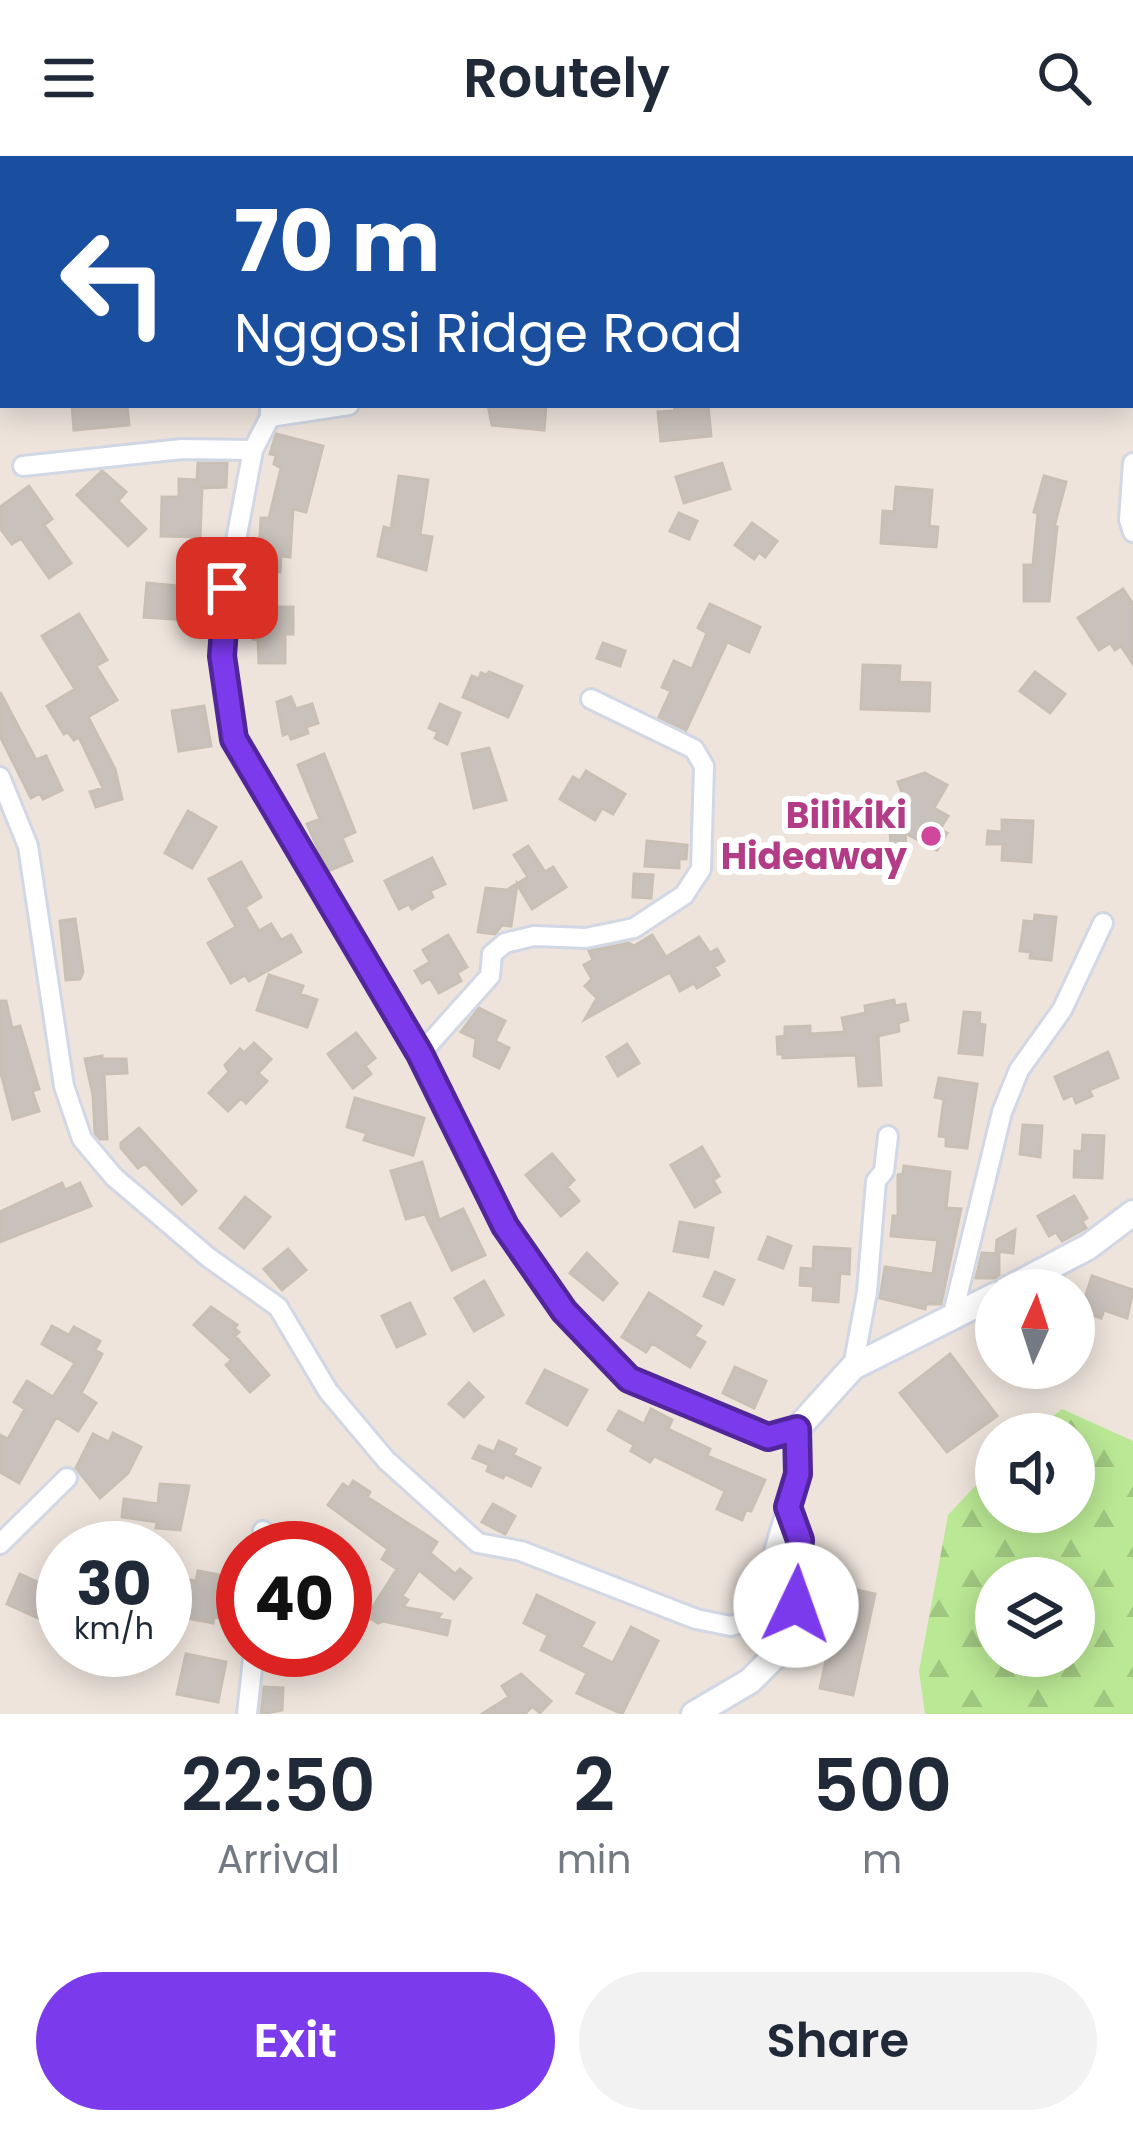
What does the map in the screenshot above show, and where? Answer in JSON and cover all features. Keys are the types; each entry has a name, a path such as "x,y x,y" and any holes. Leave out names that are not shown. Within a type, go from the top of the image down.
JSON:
{"street":[{"path":"310,408 270,411 253,450 227,588 222,656 234,739 420,1054 505,1226 564,1311 629,1379 768,1437 797,1429 853,1367 975,1306"},
{"path":"23,466 182,449 253,450"},
{"path":"1133,463 1129,520 1133,532"},
{"path":"420,1054 490,976 492,954 505,943 535,936 586,938 634,928 685,895 701,869 704,766 694,749 590,699"},
{"path":"0,777 28,846 60,1069 82,1139 114,1178 208,1257 278,1306 328,1391 386,1460 478,1543 521,1551 696,1619 731,1626 747,1622 763,1596 775,1541 798,1474 797,1429"},
{"path":"952,1318 1002,1112 1019,1070 1062,1010 1103,923"},
{"path":"853,1367 867,1292 876,1181 884,1172 888,1136"},
{"path":"1046,1269 1088,1247 1133,1213"},
{"path":"0,1544 67,1478"},
{"path":"694,1714 750,1682 780,1651 796,1605 800,1540 788,1507"},
{"path":"247,1714 251,1677"}],"green space":[{"path":"1095,1424 1133,1441 1133,1714 925,1714 919,1671 948,1515 975,1486 975,1533 1095,1533"}],"building":[{"path":"72,408 127,408 129,425 74,430"},
{"path":"489,408 546,408 544,430 492,425"},
{"path":"708,408 711,436 661,441 658,412"},
{"path":"276,434 323,446 306,512 293,509 290,557 281,556 280,572 258,571 261,518 269,518 281,468 274,464 276,455 270,454"},
{"path":"198,463 227,463 226,487 202,488 200,537 161,536 162,497 179,497 179,479 197,480"},
{"path":"722,463 730,489 684,503 676,477"},
{"path":"102,471 126,492 118,501 146,529 128,546 77,495"},
{"path":"399,476 428,480 420,535 432,537 426,570 378,556 384,527 391,529"},
{"path":"1044,476 1066,482 1054,527 1049,601 1024,601 1024,565 1033,565 1038,513 1034,512"},
{"path":"29,486 52,519 44,525 71,563 49,578 21,538 12,544 0,528 0,507"},
{"path":"896,487 932,490 929,526 938,527 936,547 881,543 883,511 894,512"},
{"path":"679,513 697,521 689,539 670,531"},
{"path":"752,523 777,541 765,557 759,552 754,559 735,545"},
{"path":"147,583 189,587 186,620 144,617"},
{"path":"1123,589 1133,604 1133,664 1121,646 1115,650 1110,643 1099,650 1078,618"},
{"path":"710,604 760,627 749,652 727,642 686,730 659,717 671,691 662,687 674,661 692,669 707,633 698,628"},
{"path":"253,607 293,607 293,634 285,634 285,663 259,663"},
{"path":"79,614 107,660 96,666 117,700 88,717 115,769 122,799 96,807 90,792 103,788 79,737 74,740 68,732 64,734 47,706 75,689 42,636"},
{"path":"603,643 625,651 620,666 597,658"},
{"path":"863,665 900,666 899,682 930,683 929,711 861,709"},
{"path":"1035,672 1065,694 1050,713 1020,691"},
{"path":"481,673 522,686 508,717 463,697 472,676 479,679"},
{"path":"0,692 36,760 46,756 62,790 43,799 40,793 31,798 0,736"},
{"path":"291,697 296,709 312,704 318,723 291,739 289,733 283,735 277,702"},
{"path":"440,704 460,713 447,744 429,728"},
{"path":"204,706 211,746 179,751 172,711"},
{"path":"489,748 506,800 474,808 462,754"},
{"path":"324,754 355,832 342,838 352,861 328,871 307,824 320,819 298,765"},
{"path":"586,771 625,794 613,814 602,808 595,820 560,799 573,777 580,781"},
{"path":"925,773 947,785 934,808 948,816 940,829 947,833 937,850 905,833 906,846 891,847 890,829 898,828 891,810 907,805 898,782"},
{"path":"188,811 216,827 192,868 165,853"},
{"path":"1002,820 1033,821 1031,862 1002,860 1003,844 987,844 988,831 1002,832"},
{"path":"647,841 687,845 686,859 679,859 679,868 645,866"},
{"path":"528,846 545,872 553,867 566,887 532,909 517,884 511,926 502,925 495,934 478,932 486,888 507,890 528,877 514,855"},
{"path":"432,858 445,884 412,909 409,904 399,909 385,881"},
{"path":"241,862 261,897 245,907 259,931 271,924 281,940 291,935 301,952 249,981 245,975 231,983 208,943 236,927 209,879"},
{"path":"634,874 653,875 651,898 633,897"},
{"path":"1035,915 1056,917 1051,960 1030,958 1031,952 1020,951 1024,921 1034,922"},
{"path":"75,919 83,972 80,979 66,980 60,921"},
{"path":"448,935 467,967 457,973 461,981 439,993 430,978 422,983 415,971 430,962 423,950"},
{"path":"652,935 666,957 699,937 710,953 717,949 724,961 714,967 719,975 697,988 694,983 680,991 670,972 585,1019 597,998 585,986 592,979 584,965 593,960 589,951 634,946"},
{"path":"269,975 303,986 300,994 317,1000 307,1027 257,1010"},
{"path":"894,1000 895,1006 905,1004 908,1020 898,1023 899,1031 878,1036 881,1085 859,1086 856,1055 783,1058 778,1054 777,1037 785,1036 785,1027 810,1026 810,1034 845,1032 842,1018 866,1013 865,1006"},
{"path":"0,1001 6,1001 12,1028 20,1026 39,1089 32,1091 39,1111 13,1119 0,1070"},
{"path":"479,1008 505,1021 495,1041 509,1048 499,1068 474,1056 476,1039 461,1032"},
{"path":"964,1012 980,1013 979,1024 985,1025 982,1055 959,1053"},
{"path":"356,1033 375,1058 365,1066 371,1074 353,1088 328,1054"},
{"path":"254,1043 271,1059 258,1073 267,1081 246,1103 241,1098 228,1111 209,1093 229,1072 225,1065 240,1049 244,1053"},
{"path":"627,1044 639,1063 618,1076 607,1057"},
{"path":"1108,1052 1118,1078 1089,1090 1092,1096 1076,1103 1073,1095 1064,1099 1055,1077"},
{"path":"85,1059 126,1059 127,1073 104,1074 107,1139 95,1133"},
{"path":"939,1078 977,1084 967,1148 946,1146 946,1137 939,1136 944,1099 935,1097"},
{"path":"355,1098 424,1118 413,1155 364,1140 367,1133 347,1127"},
{"path":"1023,1125 1042,1126 1040,1157 1020,1154"},
{"path":"139,1128 196,1191 182,1204 145,1163 138,1168 121,1148"},
{"path":"1083,1135 1104,1136 1102,1178 1074,1177 1075,1151 1082,1152"},
{"path":"702,1147 719,1176 713,1180 720,1192 695,1207 671,1165"},
{"path":"552,1154 574,1180 567,1187 579,1201 561,1216 526,1175"},
{"path":"422,1162 439,1220 463,1209 485,1255 452,1270 425,1214 406,1219 391,1171"},
{"path":"904,1166 950,1172 946,1208 961,1209 941,1304 926,1304 925,1309 880,1298 885,1267 933,1274 938,1240 891,1236 893,1216 898,1216 898,1175 903,1174"},
{"path":"62,1183 65,1190 80,1183 91,1206 0,1242 0,1212"},
{"path":"1074,1196 1087,1218 1082,1221 1086,1228 1062,1241 1056,1232 1049,1236 1038,1216"},
{"path":"245,1197 270,1217 244,1248 220,1228"},
{"path":"680,1222 713,1228 708,1257 674,1251"},
{"path":"1015,1230 1013,1253 996,1251 997,1240"},
{"path":"768,1237 791,1246 783,1268 759,1259"},
{"path":"814,1247 850,1249 849,1274 840,1273 838,1302 813,1300 814,1286 800,1285 801,1268 813,1269"},
{"path":"288,1249 306,1270 282,1290 264,1269"},
{"path":"587,1253 617,1283 603,1300 570,1273"},
{"path":"982,1253 999,1254 999,1269 978,1269"},
{"path":"715,1272 734,1280 723,1304 704,1296"},
{"path":"1095,1277 1133,1290 1127,1318 1104,1310 1101,1318 1095,1316"},
{"path":"484,1281 503,1315 474,1331 455,1298"},
{"path":"649,1293 701,1326 694,1336 705,1342 690,1367 652,1343 646,1352 622,1337"},
{"path":"410,1303 425,1334 397,1347 382,1316"},
{"path":"211,1307 237,1325 235,1336 269,1375 250,1392 226,1365 232,1360 194,1325"},
{"path":"52,1326 69,1335 74,1327 100,1341 95,1350 102,1354 81,1393 96,1403 78,1431 56,1417 19,1483 0,1472 0,1435 8,1439 25,1409 14,1402 27,1381 53,1397 75,1363 42,1344"},
{"path":"950,1354 995,1413 975,1413 975,1432 947,1452 900,1393"},
{"path":"735,1367 766,1381 754,1408 723,1393"},
{"path":"545,1370 587,1390 567,1425 527,1403"},
{"path":"469,1383 483,1397 464,1417 449,1404"},
{"path":"651,1409 672,1420 668,1429 710,1449 707,1456 765,1480 742,1520 717,1509 725,1491 654,1456 650,1462 631,1451 634,1445 608,1430 619,1411 644,1424"},
{"path":"113,1433 141,1447 128,1473 100,1498 76,1468 93,1434 109,1442"},
{"path":"499,1441 516,1449 513,1455 540,1468 531,1486 487,1471 489,1465 473,1458 479,1446 494,1452"},
{"path":"353,1481 370,1492 367,1497 437,1542 430,1553 455,1574 460,1569 471,1578 454,1599 419,1570 402,1596 408,1600 403,1607 441,1614 437,1619 450,1621 447,1635 372,1619 372,1608 397,1569 382,1559 388,1549 372,1537 372,1521 350,1521 328,1505 343,1484 349,1488"},
{"path":"160,1484 189,1486 182,1521 122,1517 124,1499 158,1504"},
{"path":"493,1504 515,1516 505,1534 482,1522"},
{"path":"198,1571 216,1574 213,1623 192,1619 192,1580 196,1581"},
{"path":"20,1574 36,1581 36,1617 7,1604"},
{"path":"842,1587 875,1594 853,1695 820,1688"},
{"path":"537,1595 594,1623 581,1647 613,1663 631,1627 658,1641 622,1714 577,1693 587,1673 541,1650 548,1635 524,1623"},
{"path":"192,1655 216,1660 216,1677 223,1677 218,1702 177,1694 181,1677 192,1677"},
{"path":"521,1674 551,1701 540,1713 532,1706 525,1714 482,1714 509,1697 502,1686"},
{"path":"264,1687 283,1688 282,1710 261,1714"}],"place":[{"name":"Bilikiki Hideaway","path":"931,836"}],"route":[{"path":"227,588 222,656 234,739 420,1054 505,1226 564,1311 629,1379 768,1437 797,1429 798,1474 788,1507 800,1540 796,1605"}]}
